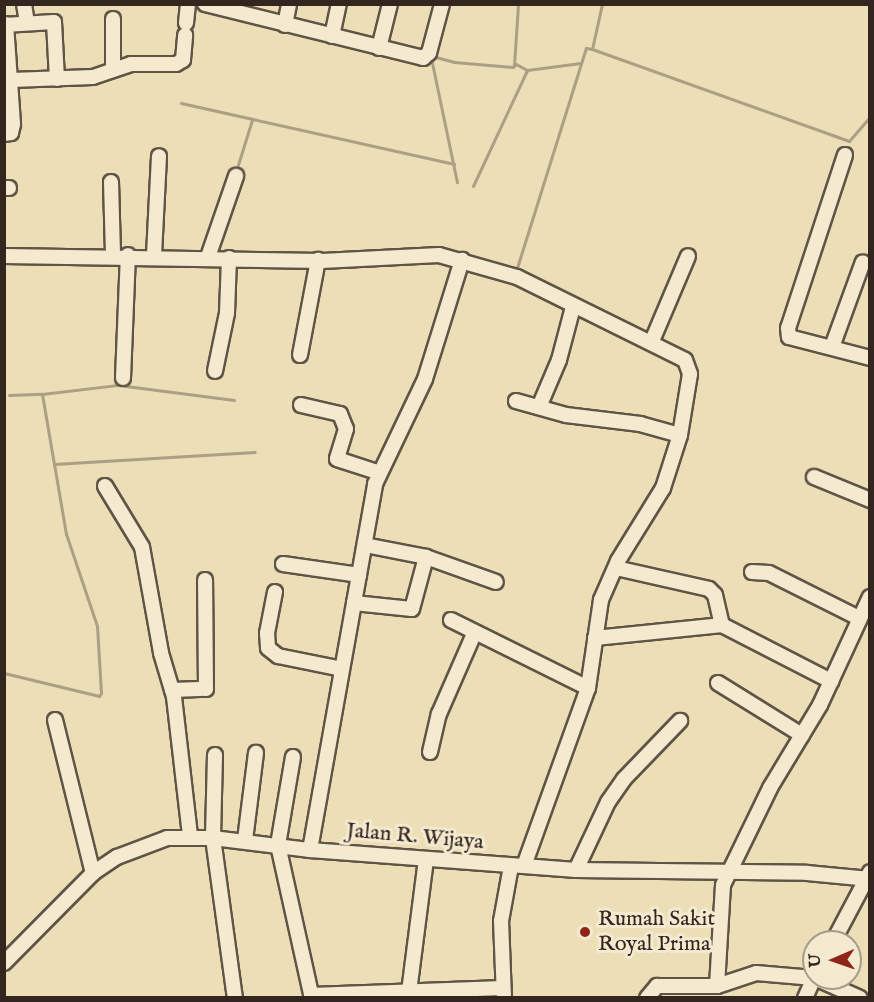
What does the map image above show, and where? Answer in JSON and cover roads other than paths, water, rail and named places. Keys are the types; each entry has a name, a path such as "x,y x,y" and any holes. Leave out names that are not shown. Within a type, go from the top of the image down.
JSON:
{"street":[{"path":"24,4 27,23"},
{"path":"11,80 104,75 113,68 181,62 188,4"},
{"path":"205,4 239,8 285,25 423,58 429,53 442,4"},
{"path":"285,25 289,4"},
{"path":"332,36 339,4"},
{"path":"379,48 390,4"},
{"path":"112,19 113,68"},
{"path":"4,134 12,129 11,80 5,25 54,22 57,79"},
{"path":"845,155 788,328 793,339 870,358"},
{"path":"154,255 159,156"},
{"path":"208,257 236,176"},
{"path":"111,182 113,255"},
{"path":"4,256 154,255 318,260 395,254 439,255 517,277 565,299 573,307 652,341 685,360 690,374 680,435 663,488 616,568 601,600 588,688 518,866 501,921 503,993 409,992 311,996 278,845 293,757"},
{"path":"123,378 128,255"},
{"path":"652,341 688,256"},
{"path":"215,371 225,334 229,258"},
{"path":"300,354 318,260"},
{"path":"310,850 364,545 380,473 425,379 462,260"},
{"path":"832,347 863,262"},
{"path":"539,407 559,360 573,307"},
{"path":"516,401 680,435"},
{"path":"301,405 340,414 346,429 337,459 380,473"},
{"path":"814,477 870,500"},
{"path":"105,486 142,547 160,652 172,690 190,836"},
{"path":"364,545 426,557 496,582"},
{"path":"354,603 412,609 426,557"},
{"path":"283,564 359,575"},
{"path":"616,568 709,589 715,595 722,625"},
{"path":"752,572 769,573 859,618"},
{"path":"172,690 206,690 205,580"},
{"path":"275,592 267,633 268,648 278,656 342,669"},
{"path":"722,989 723,885 831,681 870,597"},
{"path":"451,620 474,634 588,688"},
{"path":"595,638 722,625 831,681"},
{"path":"430,752 439,714 474,634"},
{"path":"718,683 802,735"},
{"path":"55,720 93,873"},
{"path":"576,870 608,802 624,778 680,722"},
{"path":"244,840 256,753"},
{"path":"215,755 213,838 235,998"},
{"name":"Jalan R. Wijaya","path":"4,963 93,873 142,846 190,836 244,840 310,850 576,870 869,876"},
{"path":"409,992 426,860"},
{"path":"840,930 869,876"},
{"path":"647,998 657,986 722,989 756,973 802,977"},
{"path":"842,990 860,998"}],"waterway":[{"path":"514,65 518,4"},
{"path":"516,271 586,48 592,49 602,4"},
{"path":"592,49 849,141 870,117"},
{"path":"432,56 454,62 513,67 516,64 527,70 581,63"},
{"path":"431,58 457,182"},
{"path":"473,186 527,70"},
{"path":"181,103 454,164"},
{"path":"236,171 252,120"},
{"path":"42,394 118,385 234,400"},
{"path":"9,395 42,394 54,464 255,452"},
{"path":"4,673 99,696 101,693 97,626 66,534 54,464"}],"place":[{"name":"Rumah Sakit Royal Prima","path":"585,932"}]}
